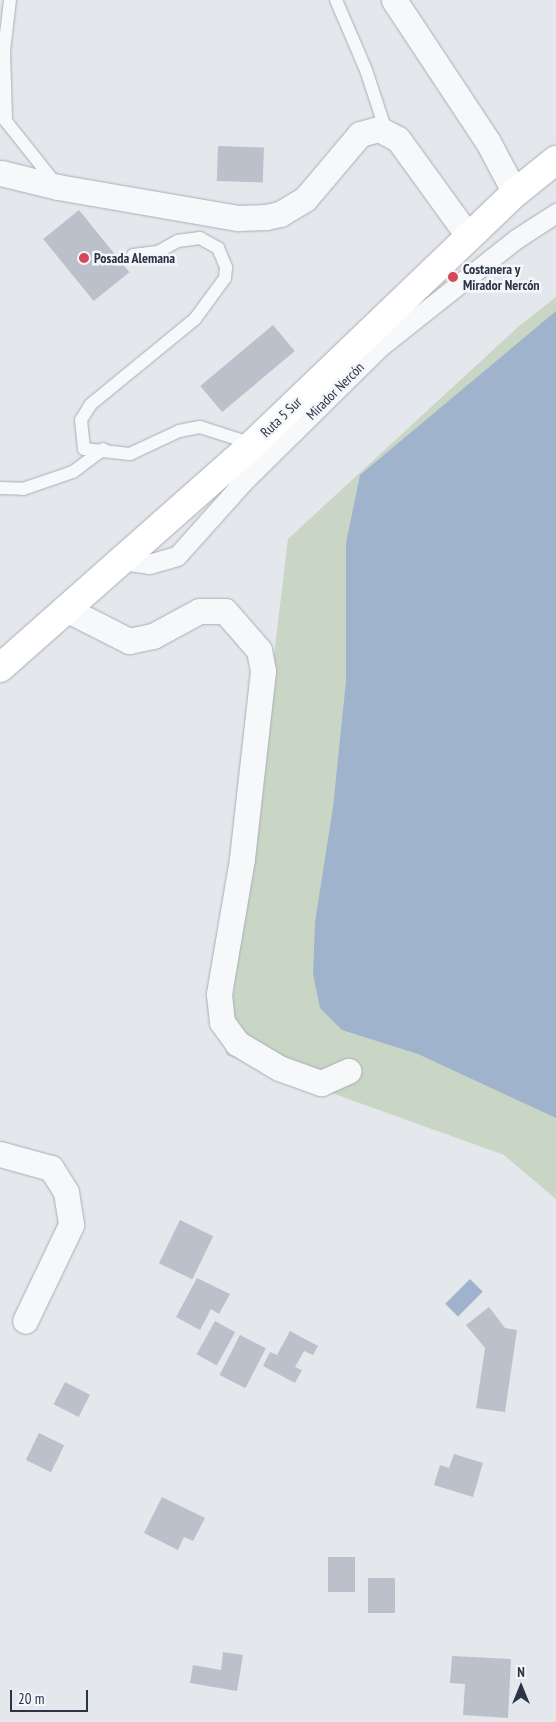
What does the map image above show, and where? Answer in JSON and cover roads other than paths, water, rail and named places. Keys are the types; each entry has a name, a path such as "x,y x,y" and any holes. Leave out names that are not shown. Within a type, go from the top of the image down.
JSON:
{"highway":[{"name":"Ruta 5 Sur","path":"0,668 253,444 515,193 556,160"}],"street":[{"path":"394,0 488,142 515,193"},
{"path":"1,173 58,187 252,219 280,214 305,199 360,134 369,130 386,131 398,140 469,238"},
{"name":"Mirador Nercón","path":"122,560 150,564 177,556 244,481 381,346 516,239 556,213"},
{"path":"66,609 129,641 153,636 199,611 225,611 259,650 263,671 242,859 220,994 222,1022 237,1043 279,1068 322,1083 348,1071"},
{"path":"0,1154 51,1168 66,1192 71,1225 25,1321"}],"lane":[{"path":"10,0 4,51 3,116 58,187"},
{"path":"336,0 366,70 386,131"},
{"path":"200,238 208,211"},
{"path":"133,256 158,252 178,241 200,238 218,248 223,257 225,278 221,287 195,319 91,404 81,420 84,449 103,449 130,454 179,431 200,427 253,444"},
{"path":"0,488 23,489 72,472 103,449"}],"water":[{"path":"556,311 556,1118 418,1054 342,1030 320,1008 313,974 315,922 333,807 346,681 346,543 360,475"},
{"path":"470,1279 483,1292 458,1316 445,1304"}],"place":[{"name":"Posada Alemana","path":"84,258"},
{"name":"Costanera y Mirador Nercón","path":"453,277"}]}
